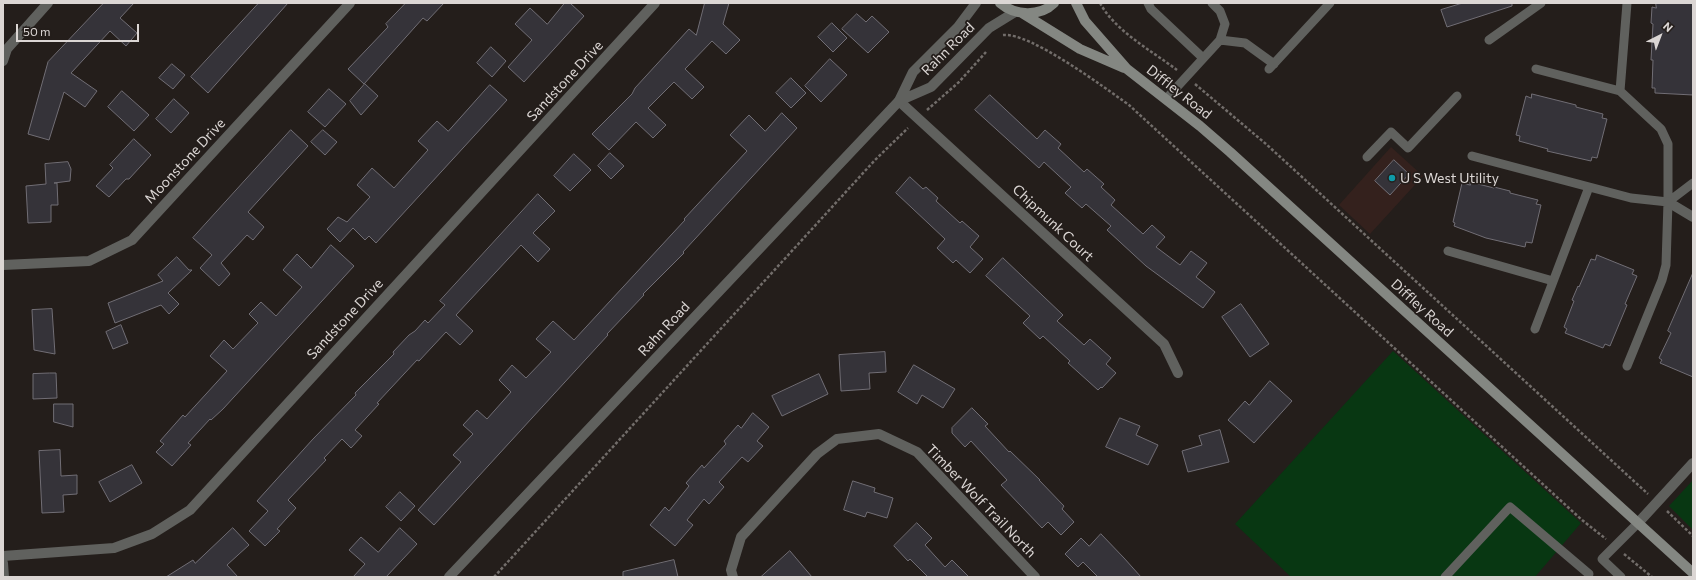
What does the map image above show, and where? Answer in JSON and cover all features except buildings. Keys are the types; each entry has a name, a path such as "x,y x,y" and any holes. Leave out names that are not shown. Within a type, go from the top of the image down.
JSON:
{"main road":[{"name":"Diffley Road","path":"1000,3 1019,12 1080,50 1126,69"},
{"path":"1019,12 1037,13 1050,7 1054,3"},
{"name":"Diffley Road","path":"1076,3 1085,21 1126,69 1166,99 1236,157 1693,573"}],"street":[{"path":"3,60 6,49 48,3"},
{"name":"Moonstone Drive","path":"3,265 89,261 132,240 350,3"},
{"name":"Sandstone Drive","path":"3,556 114,548 152,534 190,510 655,3"},
{"name":"Rahn Road","path":"449,577 899,100 913,72 958,26 976,3"},
{"name":"Rahn Road","path":"899,100 931,87 989,28 1019,12"},
{"name":"Chipmunk Court","path":"899,100 1164,344 1178,373"},
{"path":"1668,202 1693,217"},
{"name":"Timber Wolf Trail North","path":"733,577 731,570 741,537 817,454 837,439 879,434 916,452 1035,577"},
{"path":"1638,523 1692,466"},
{"path":"3,563 4,577"}],"lane":[{"path":"1148,3 1151,8 1203,58"},
{"path":"1166,99 1220,40 1224,24 1220,11 1212,3"},
{"path":"1220,40 1245,43 1271,67 1330,3"},
{"path":"1489,40 1541,3"},
{"path":"1620,91 1627,3"},
{"path":"1536,69 1620,91 1661,129 1668,144 1666,265 1662,280 1627,366"},
{"path":"1367,157 1391,132 1408,148 1457,96"},
{"path":"1472,156 1631,198 1668,202 1693,183"},
{"path":"1535,329 1589,187"},
{"path":"1448,251 1553,281"},
{"path":"1445,577 1510,507 1588,574"},
{"path":"1622,577 1602,559 1638,523"}],"path":[{"path":"1100,3 1106,14 1119,27 1186,77 1266,144 1644,490"},
{"path":"1000,36 1016,36 1034,43 1102,86 1128,105 1582,520 1652,577"},
{"path":"494,577 870,166 918,118 959,82 987,50"},
{"path":"1667,512 1693,536"}],"shaded area":[{"path":"1391,147 1423,176 1370,234 1339,205"}],"green space":[{"path":"1393,351 1581,523 1535,577 1291,577 1235,524"},
{"path":"1693,480 1693,530 1669,506"}],"place":[{"name":"U S West Utility","path":"1392,178"}]}
